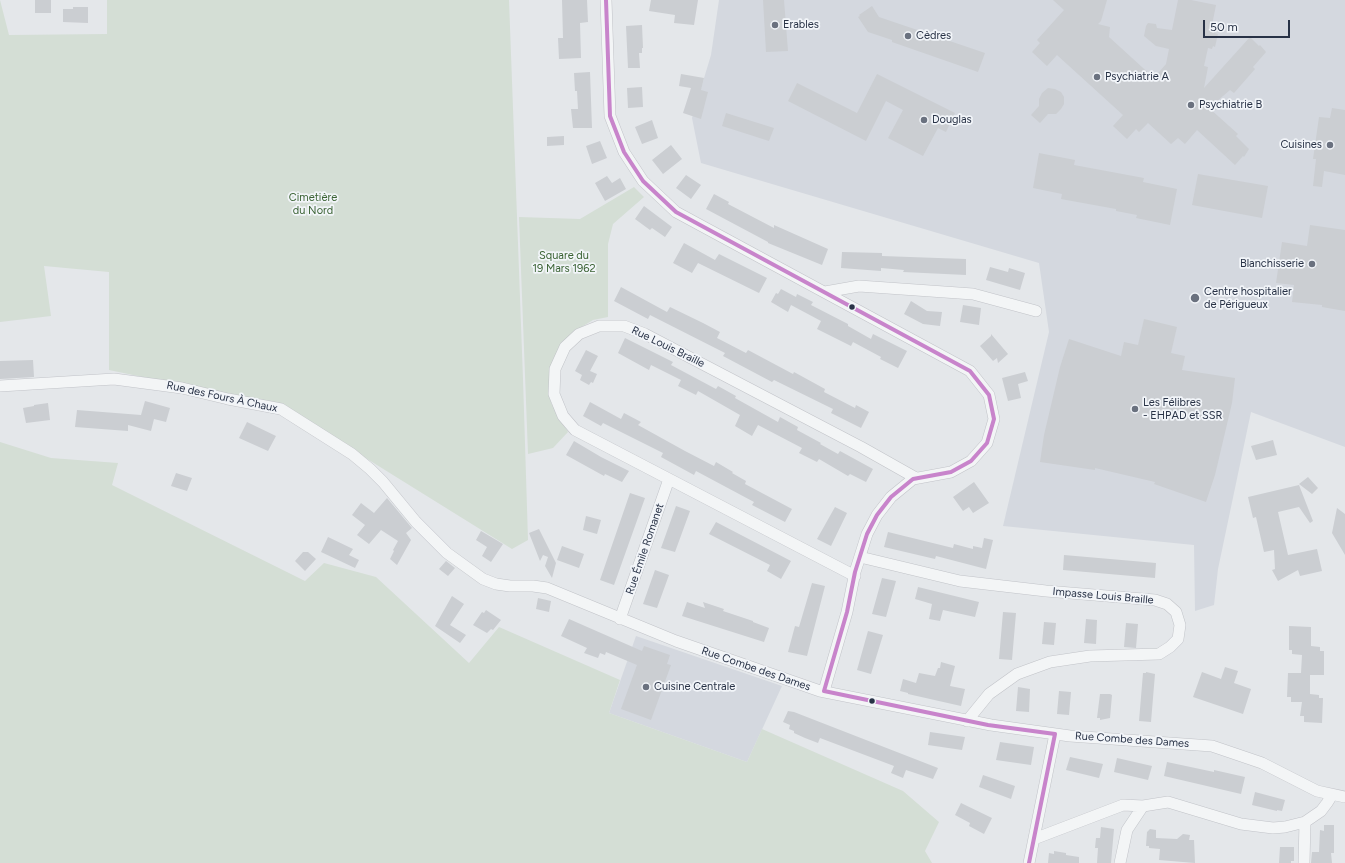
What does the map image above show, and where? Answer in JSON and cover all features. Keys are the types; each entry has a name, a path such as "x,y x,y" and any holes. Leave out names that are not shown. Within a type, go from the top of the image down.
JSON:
{"street":[{"path":"606,0 610,116 624,152 643,181 676,212 970,370 989,395 994,418 987,443 971,461 951,472 914,479 891,497 877,515 867,534 860,557 824,691"},
{"path":"825,292 859,286 973,294 1036,311"},
{"name":"Rue Louis Braille","path":"855,576 575,430 563,416 554,394 556,369 565,347 579,334 599,326 624,326 645,334 861,447 916,478"},
{"name":"Rue des Fours À Chaux","path":"0,386 114,379 182,388 228,399 281,409 352,454 370,468 426,533 447,553 463,565 484,579 496,584 547,588"},
{"name":"Rue Émile Romanet","path":"620,619 669,480"},
{"name":"Impasse Louis Braille","path":"860,557 960,581 1046,591 1155,600 1167,604 1176,612 1180,625 1178,639 1170,647 1159,654 1090,656 1050,662 1017,674 989,694 967,721"},
{"name":"Rue Combe des Dames","path":"547,588 691,647 824,691 991,725 1055,734 1212,746 1262,763 1317,791 1345,797"},
{"path":"1029,863 1055,734"},
{"path":"1034,839 1123,805 1143,806 1168,802 1241,824 1273,828 1285,827 1304,822 1321,811 1332,795"},
{"path":"1120,863 1127,830 1143,806"},
{"path":"1304,822 1304,863"}],"shaded area":[{"name":"Centre hospitalier de Périgueux","path":"719,0 1345,0 1345,447 1251,412 1218,569 1214,605 1195,611 1194,545 1003,526 1049,332 1039,263 701,163 692,118 711,55"},
{"path":"636,636 782,686 747,762 609,713"}],"green space":[{"name":"Cimetière du Nord","path":"0,0 9,35 107,34 107,0 509,0 528,540 512,549 282,406 109,370 109,272 44,266 51,316 0,322"},
{"name":"Square du 19 Mars 1962","path":"634,187 644,197 613,224 608,244 608,317 593,320 575,331 550,380 551,403 568,432 553,448 528,454 519,217 580,219"},
{"path":"0,442 51,458 118,463 112,485 305,581 324,563 376,577 469,663 499,627 620,680 609,713 747,762 762,729 903,791 939,822 925,851 932,863 0,863"}],"building":[{"path":"35,0 51,0 51,13 35,13"},
{"path":"562,0 587,0 588,22 580,23 581,58 559,59 558,38 563,38"},
{"path":"651,0 698,0 694,25 674,23 675,15 649,11"},
{"name":"Erables","path":"763,0 784,0 788,51 766,52"},
{"path":"1053,0 1107,0 1101,21 1098,24 1110,27 1109,37 1154,78 1166,64 1169,49 1156,46 1144,36 1148,23 1156,24 1157,28 1172,30 1178,0 1191,0 1216,5 1211,30 1216,30 1215,33 1218,34 1215,47 1213,46 1212,49 1208,48 1204,66 1208,67 1204,88 1250,37 1266,52 1253,67 1255,69 1234,93 1230,90 1209,108 1238,134 1236,136 1249,149 1244,157 1243,156 1235,165 1197,130 1185,144 1178,138 1171,144 1148,123 1139,132 1136,129 1127,139 1113,126 1123,115 1057,55 1047,66 1032,52 1040,43 1037,40 1064,10"},
{"name":"Cèdres","path":"872,6 879,17 985,53 978,72 868,32 858,17"},
{"path":"73,7 88,7 88,23 63,22 63,9 73,9"},
{"path":"642,25 643,48 642,53 639,53 640,68 628,68 626,26"},
{"path":"590,72 592,128 573,128 571,109 578,109 574,73"},
{"path":"681,74 704,78 701,90 708,92 701,119 683,113 691,88 679,86"},
{"name":"Douglas","path":"877,74 955,113 946,132 938,128 923,156 888,138 903,110 886,101 866,141 788,101 797,83 857,113"},
{"path":"642,87 643,107 628,108 627,88"},
{"path":"1048,88 1061,92 1064,97 1064,104 1056,114 1048,114 1040,123 1031,115 1039,106 1039,99 1042,93"},
{"name":"Cuisines","path":"1332,108 1345,110 1345,175 1324,171 1322,187 1313,186 1316,159 1313,159 1319,117 1330,118"},
{"path":"726,113 774,128 769,141 722,126"},
{"path":"652,120 658,138 642,144 635,127"},
{"path":"564,136 564,145 547,146 547,137"},
{"path":"600,141 607,158 592,164 586,146"},
{"path":"671,145 682,159 663,174 652,160"},
{"path":"1039,153 1075,160 1074,165 1144,178 1143,182 1177,189 1170,225 1136,218 1137,215 1116,211 1116,209 1061,199 1062,194 1033,188"},
{"path":"1198,174 1268,186 1262,218 1192,205"},
{"path":"686,175 701,185 691,199 676,188"},
{"path":"607,176 612,183 620,178 626,189 605,201 595,183"},
{"path":"714,194 729,202 728,204 774,228 774,225 828,249 822,265 768,243 706,209"},
{"path":"644,206 672,227 665,237 652,228 650,230 635,219"},
{"name":"Blanchisserie","path":"1310,225 1345,230 1345,311 1322,307 1322,305 1292,302 1294,285 1276,283 1282,242 1307,246"},
{"path":"684,243 715,260 719,254 767,278 759,293 698,263 692,273 673,263"},
{"path":"842,252 882,253 882,256 966,259 966,275 903,272 904,270 881,268 881,271 841,268"},
{"path":"990,267 1008,272 1009,268 1025,273 1020,290 986,280"},
{"path":"621,287 667,312 670,307 703,323 720,332 717,338 746,353 748,350 793,374 794,372 825,389 824,392 855,408 856,405 869,412 861,428 831,413 833,409 774,380 772,382 723,356 725,353 650,315 648,319 614,301"},
{"path":"781,289 796,297 797,294 813,302 811,305 848,324 848,326 871,339 873,334 907,351 898,368 880,359 881,357 853,342 851,346 817,329 821,321 791,305 788,312 771,302 776,293 778,294"},
{"path":"911,301 927,311 942,312 940,326 923,324 904,314"},
{"path":"963,305 981,308 979,325 960,322"},
{"name":"Les Félibres - EHPAD et SSR","path":"1144,319 1177,327 1171,353 1185,356 1182,370 1235,378 1232,403 1215,475 1206,502 1154,484 1155,482 1095,468 1095,470 1040,462 1044,435 1060,367 1069,339 1121,356 1124,342 1138,345"},
{"path":"991,334 1008,354 998,363 997,358 993,361 980,346 991,336"},
{"path":"625,338 673,362 671,365 716,389 718,386 736,396 735,398 778,422 780,417 798,427 797,430 838,454 840,451 873,469 866,482 850,474 848,476 819,459 817,462 799,453 802,448 758,425 752,436 735,426 740,415 698,391 696,395 678,386 681,380 651,365 649,370 618,353"},
{"path":"586,350 598,356 590,371 597,374 593,383 591,382 589,385 580,380 582,375 575,371"},
{"path":"33,360 34,377 0,379 0,361"},
{"path":"1025,372 1028,381 1018,384 1021,398 1008,401 1002,378"},
{"path":"145,401 170,408 166,422 154,419 151,431 128,425 128,431 75,427 77,410 141,415"},
{"path":"590,402 621,419 624,413 641,422 638,425 685,451 714,466 716,462 733,472 732,473 746,481 745,484 792,509 785,522 752,505 754,502 696,471 694,475 661,457 663,453 603,423 601,426 583,416"},
{"path":"48,403 50,420 26,423 23,408"},
{"path":"247,422 276,436 268,451 239,438"},
{"path":"1273,440 1277,455 1256,460 1251,446"},
{"path":"574,441 629,471 622,482 605,474 604,476 566,455"},
{"path":"176,473 192,478 187,491 171,486"},
{"path":"1308,477 1318,488 1312,494 1299,484"},
{"path":"974,482 989,503 973,513 969,507 963,511 953,497"},
{"path":"1299,485 1313,521 1310,523 1299,507 1278,512 1288,555 1317,549 1322,571 1300,576 1298,570 1278,581 1272,570 1275,569 1274,550 1264,552 1256,517 1253,518 1248,497"},
{"path":"630,493 645,498 614,585 600,580"},
{"path":"387,498 412,528 406,533 411,540 397,565 390,559 398,541 381,530 369,544 357,535 365,525 352,515 361,503 374,513"},
{"path":"676,506 690,511 675,552 661,548"},
{"path":"835,507 847,513 831,546 817,539"},
{"path":"1337,508 1345,514 1345,555 1332,533"},
{"path":"586,516 601,520 597,534 583,530"},
{"path":"716,522 791,561 781,579 767,571 770,565 709,534"},
{"path":"539,529 556,563 552,578 545,566 548,557 543,555 540,561 529,533"},
{"path":"481,531 503,544 491,562 482,556 487,547 476,540"},
{"path":"888,532 953,548 954,544 973,549 973,546 982,548 984,538 993,540 986,569 936,556 935,559 884,547"},
{"path":"328,537 353,549 349,555 359,560 355,568 321,552"},
{"path":"562,546 584,554 579,568 557,560"},
{"path":"303,552 308,552 316,559 305,571 295,561"},
{"path":"1064,555 1156,563 1155,578 1063,570"},
{"path":"446,561 455,568 448,576 439,569"},
{"path":"655,570 669,575 657,608 643,604"},
{"path":"882,578 896,581 886,617 872,614"},
{"path":"812,583 825,586 807,656 788,652 795,626 799,627"},
{"path":"918,587 979,602 975,617 943,610 940,621 929,619 932,604 915,599"},
{"path":"452,596 464,604 450,625 466,635 460,643 435,626"},
{"path":"538,598 551,601 549,612 536,609"},
{"path":"687,602 705,608 703,602 769,628 764,642 682,616"},
{"path":"486,610 501,620 493,630 491,629 487,633 473,625 482,612 484,613"},
{"path":"1003,612 1016,613 1012,660 999,659"},
{"path":"569,619 642,651 644,646 670,655 667,664 671,665 651,720 621,709 637,665 606,652 605,655 600,653 598,658 584,653 587,648 561,636"},
{"path":"1086,619 1097,620 1096,644 1084,643"},
{"path":"1044,622 1056,623 1054,645 1042,644"},
{"path":"1126,623 1138,624 1136,648 1124,647"},
{"path":"1289,626 1311,627 1311,646 1320,647 1320,651 1324,651 1324,675 1310,675 1310,694 1319,695 1319,698 1323,698 1322,723 1304,722 1304,716 1300,716 1302,702 1291,702 1291,697 1287,697 1288,673 1301,673 1302,655 1292,654 1292,650 1289,650"},
{"path":"868,631 883,635 871,674 857,670"},
{"path":"941,662 955,666 950,686 965,689 961,706 900,691 903,679 916,683 919,673 935,676 938,668 940,668"},
{"path":"1225,667 1238,671 1234,683 1251,689 1243,714 1193,697 1202,672 1221,679"},
{"path":"1146,672 1155,674 1151,722 1139,721 1143,673"},
{"path":"1018,687 1030,689 1029,712 1016,711"},
{"path":"1059,691 1071,692 1069,715 1057,714"},
{"path":"1100,694 1112,695 1110,718 1100,720 1100,718 1097,718"},
{"path":"788,711 938,768 933,779 906,770 903,778 891,773 894,766 820,738 818,743 794,733 794,731 789,729 790,725 783,722"},
{"path":"930,732 965,737 962,750 928,745"},
{"path":"1000,742 1034,747 1031,765 996,760"},
{"path":"1070,757 1103,764 1099,778 1066,770"},
{"path":"1117,758 1152,766 1148,780 1114,772"},
{"path":"1167,762 1245,777 1241,794 1164,776"},
{"path":"983,775 1015,786 1011,799 979,787"},
{"path":"1255,792 1285,800 1282,811 1252,805"},
{"path":"961,803 992,818 984,834 969,826 970,823 955,815"},
{"path":"1324,825 1334,825 1334,853 1331,853 1332,863 1311,863 1312,852 1319,852 1320,830 1324,831"},
{"path":"1101,827 1114,829 1111,863 1097,863 1098,848 1095,848 1096,838 1100,838"},
{"path":"1150,829 1156,830 1156,838 1177,839 1183,834 1190,835 1189,840 1194,840 1195,863 1159,860 1160,849 1149,848 1149,846 1146,846 1147,832"},
{"path":"1280,847 1294,847 1294,861 1291,861 1291,863 1279,863"},
{"path":"1054,851 1079,857 1079,863 1048,863 1049,853 1054,854"}],"transit line":[{"path":"606,0 610,116 624,152 643,181 676,212 970,371 989,395 994,419 987,443 971,461 951,472 913,479 891,497 877,515 867,534 855,572 847,612 824,691"},
{"path":"824,691 988,725 1055,734"},
{"path":"1029,863 1055,734"}],"place":[{"name":"Erables","path":"775,25"},
{"name":"Cèdres","path":"908,36"},
{"name":"Psychiatrie A","path":"1097,77"},
{"name":"Psychiatrie B","path":"1191,105"},
{"name":"Douglas","path":"924,120"},
{"name":"Cuisines","path":"1330,145"},
{"name":"Blanchisserie","path":"1312,264"},
{"name":"Centre hospitalier de Périgueux","path":"1195,298"},
{"name":"Les Félibres - EHPAD et SSR","path":"1135,409"},
{"name":"Cuisine Centrale","path":"646,687"}]}
